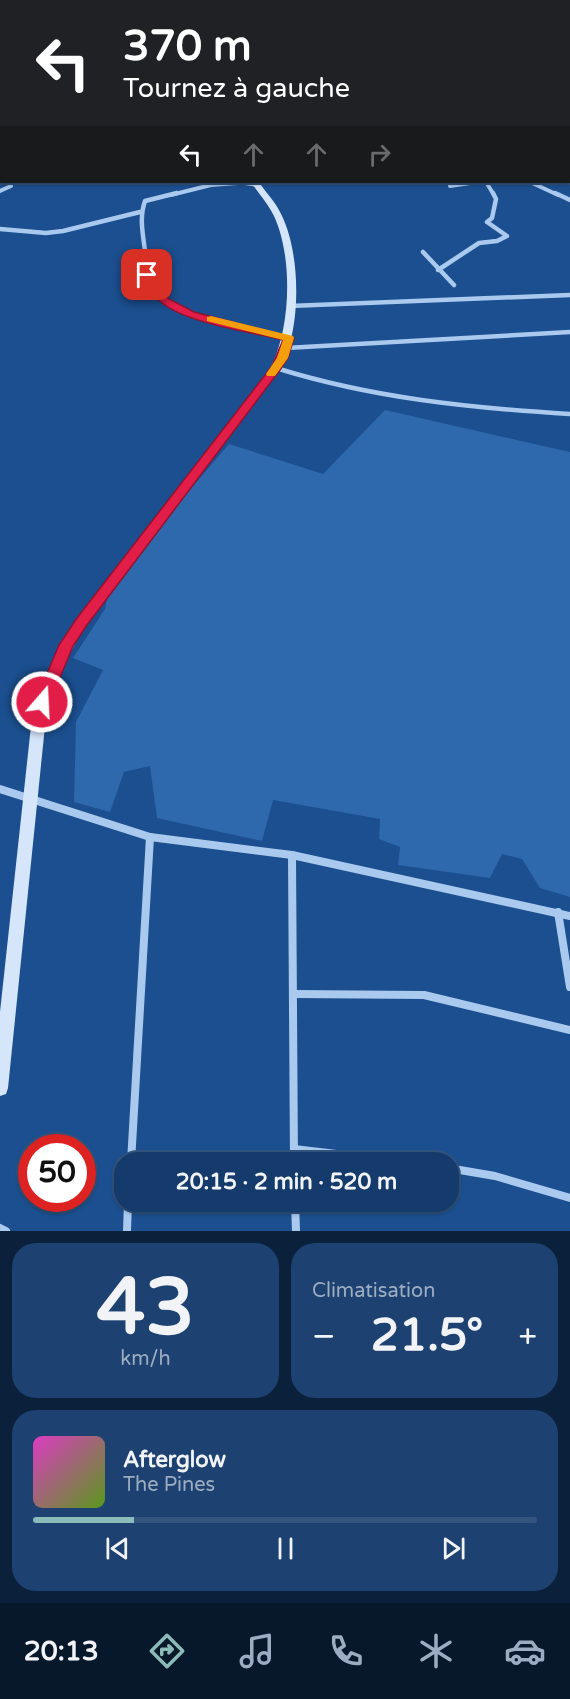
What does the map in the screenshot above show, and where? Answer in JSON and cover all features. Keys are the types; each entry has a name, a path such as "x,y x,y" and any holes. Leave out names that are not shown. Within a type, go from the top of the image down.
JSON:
{"main road":[{"path":"0,1088 42,702 66,645 146,536 276,368 287,343 290,306 286,238 280,218 258,183"}],"street":[{"path":"0,191 11,186 10,183"},
{"path":"229,183 151,199 145,201 140,212 147,275 153,288 166,302 191,314 287,343 570,332"},
{"path":"450,186 470,183"},
{"path":"438,270 479,243 497,242 507,236 487,222 492,218 496,199 487,183"},
{"path":"532,183 570,200"},
{"path":"0,229 46,233 63,231 140,212"},
{"path":"423,252 454,285"},
{"path":"290,306 570,295"},
{"path":"276,368 319,382 418,399 491,410 570,414"},
{"path":"0,789 150,837 292,855 570,916"},
{"path":"132,1152 150,837"},
{"path":"292,855 294,1149 319,1152"},
{"path":"558,912 570,987"},
{"path":"293,994 424,995 570,1030"},
{"path":"459,1169 523,1183 570,1198"},
{"path":"127,1231 128,1212"},
{"path":"295,1212 296,1231"},
{"path":"0,1228 6,1231"}],"shaded area":[{"path":"385,410 570,452 570,897 540,888 522,859 502,854 490,878 398,865 400,847 379,839 380,819 273,800 262,841 157,818 150,766 124,772 110,812 74,802 76,722 103,670 73,658 105,609 107,597 164,520 229,444 323,474"}],"slow traffic":[{"path":"211,319 289,338 283,358 271,374"}],"route":[{"path":"42,702 50,678 66,645 82,621 258,388 276,368 283,358 289,338 191,314 166,302 153,288 147,275"}]}
